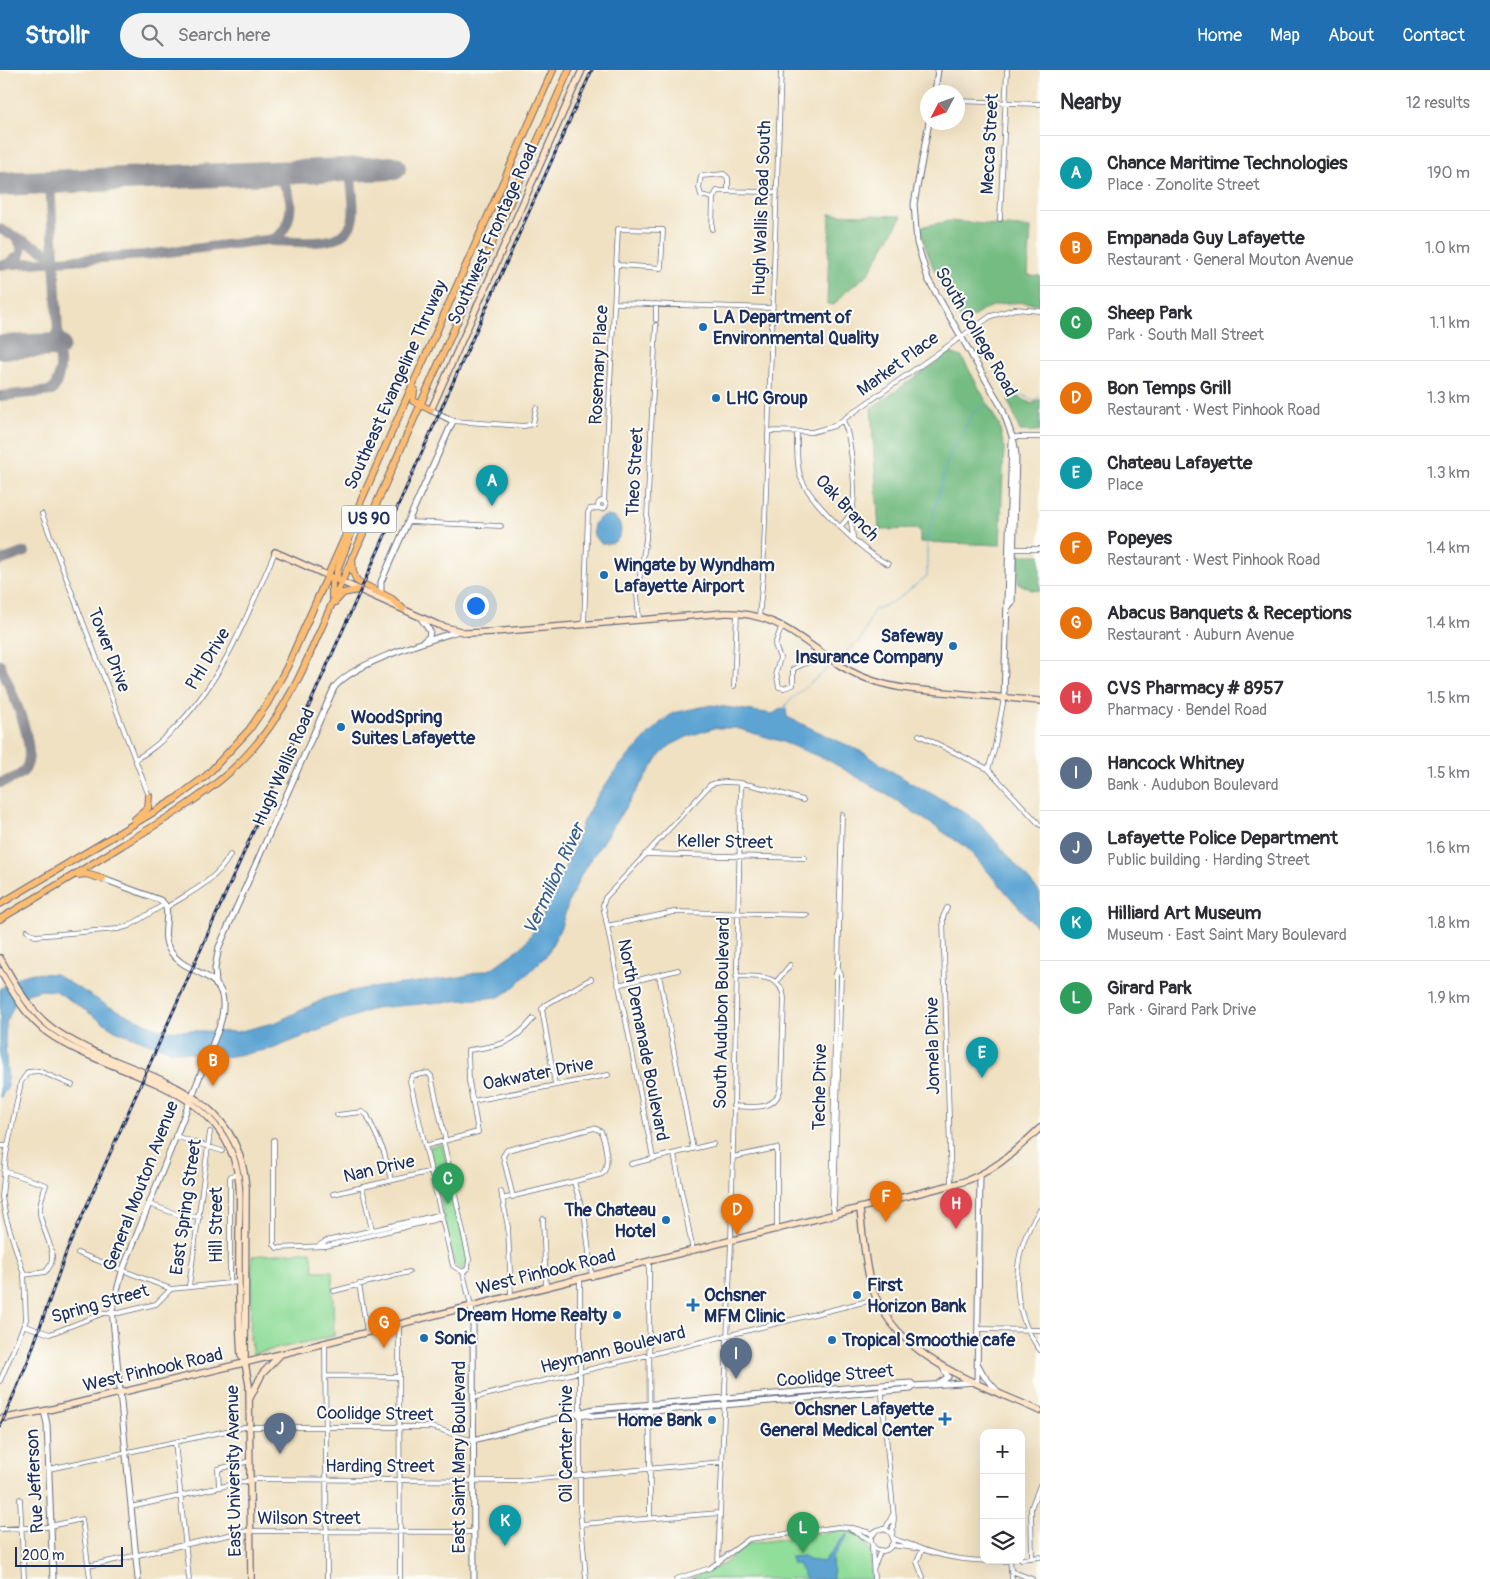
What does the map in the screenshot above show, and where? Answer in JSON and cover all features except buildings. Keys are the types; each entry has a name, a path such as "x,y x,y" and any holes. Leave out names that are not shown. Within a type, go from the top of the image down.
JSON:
{"highway":[{"name":"Southeast Evangeline Thruway","path":"0,904 157,810 206,776 249,730 278,684 334,579 361,501 553,70"},
{"name":"US 90","path":"0,919 208,792 256,746 287,702 330,607 334,579 352,555 569,70"},
{"path":"414,382 412,400 431,410"},
{"path":"426,391 426,404 431,410"},
{"path":"334,579 361,501"},
{"path":"352,555 354,577 392,598 403,609"},
{"path":"322,625 336,599 343,593 358,590"},
{"path":"149,796 160,819 149,829"},
{"path":"119,833 145,811 150,802 149,796"},
{"path":"145,817 152,819 149,829"},
{"path":"98,860 94,866 94,872 103,879"},
{"path":"63,882 82,874 103,879"}],"main road":[{"name":"Southwest Frontage Road","path":"431,410 582,70"},
{"path":"275,552 420,617 458,631 477,633 737,613 759,617 782,625 843,667 870,679 902,688 1040,701"},
{"name":"East University Avenue","path":"0,958 3,969 32,1014 48,1033 191,1098 221,1134 240,1173 241,1355 245,1363 250,1398 251,1579"},
{"name":"West Pinhook Road","path":"0,1419 44,1412 119,1392 245,1363 860,1210 951,1185 980,1175 1003,1161 1040,1128"},
{"path":"860,1210 868,1270 876,1299 893,1326 906,1341 942,1366 1040,1411"},
{"path":"250,1398 262,1374 281,1354"}],"street":[{"name":"Hugh Wallis Road South","path":"759,617 762,601 769,431 781,70"},
{"path":"936,85 938,70"},
{"name":"Mecca Street","path":"1000,219 1007,70"},
{"path":"965,100 1040,104"},
{"name":"South College Road","path":"928,130 916,192 915,231 924,273 1002,408 1016,455 1010,549 1012,602 1008,607 1004,698 994,751 988,768"},
{"path":"713,198 701,195 699,188 701,176 724,174 728,178 728,190"},
{"path":"712,229 713,198 717,191 777,192"},
{"name":"Rosemary Place","path":"584,625 588,513 590,509 600,508 599,503 604,502 618,265 618,229 664,230 661,268 618,265"},
{"path":"616,303 772,308"},
{"name":"Theo Street","path":"639,620 637,593 646,539 656,304"},
{"name":"Market Place","path":"769,431 818,431 842,421 991,316 1020,308 1040,310"},
{"path":"431,410 453,421 526,426 533,424 536,408"},
{"path":"380,592 381,582 453,421"},
{"path":"842,421 849,436 854,501 850,515 854,540"},
{"name":"Oak Branch","path":"797,432 799,468 802,481 821,506 854,540 869,554 888,564"},
{"path":"1012,437 1040,437"},
{"name":"Tower Drive","path":"42,514 149,796"},
{"path":"840,526 850,515"},
{"path":"409,522 501,526"},
{"path":"1010,549 1040,548"},
{"name":"PHI Drive","path":"135,759 164,738 209,688 237,639 275,552"},
{"path":"373,588 381,582"},
{"path":"734,686 737,613"},
{"path":"420,617 430,631 429,637 423,642"},
{"path":"782,625 775,645 780,658 776,672 779,687 784,688 793,685 792,671 808,662 819,650"},
{"name":"Hugh Wallis Road","path":"216,986 215,967 219,947 334,688 352,672 423,642 458,631"},
{"path":"919,735 988,768 1039,823"},
{"name":"North Demanade Boulevard","path":"653,1158 603,905 605,898 710,785 718,782 741,784 803,800"},
{"name":"South Audubon Boulevard","path":"718,1563 731,1242 741,784"},
{"name":"Teche Drive","path":"834,1216 837,1034 841,974 838,968 842,815"},
{"name":"Keller Street","path":"645,854 805,858"},
{"path":"27,930 35,936 118,929 129,926 209,880 223,866 230,855"},
{"path":"103,879 160,900 166,905"},
{"name":"General Mouton Avenue","path":"138,1579 112,1313 123,1271 219,1028 223,1008 216,986 204,974 180,961 168,948 164,930 166,905"},
{"name":"Jomela Drive","path":"947,908 943,917 951,1185"},
{"path":"607,926 666,913 807,915"},
{"path":"776,982 790,965"},
{"path":"204,974 210,972 215,967"},
{"path":"618,986 678,970"},
{"path":"659,975 693,1149"},
{"path":"733,1106 765,1106 775,1101 779,1094 784,999 782,990 776,982 764,977 736,976"},
{"path":"556,1084 542,1009 545,1005 591,979"},
{"path":"425,1146 478,1132 469,1082 468,1050 493,1047 517,1037 533,1019"},
{"path":"0,1381 24,1326 26,1313 24,1275 4,1211 2,1197 8,1146 21,1082 26,1074 36,1070 72,1085"},
{"path":"463,1272 469,1266 469,1259 431,1075 428,1073 411,1076 410,1081 453,1266 463,1272 471,1306"},
{"name":"Oakwater Drive","path":"473,1101 608,1074"},
{"path":"337,1115 362,1112 367,1114 384,1152 391,1180"},
{"path":"502,1199 602,1174 605,1171 606,1155 599,1129 594,1128 507,1150 503,1156 513,1196"},
{"name":"East Spring Street","path":"189,1286 200,1217 210,1132"},
{"path":"175,1136 222,1151"},
{"path":"274,1140 274,1246 279,1249 326,1246 372,1232 442,1216"},
{"path":"631,1164 713,1144"},
{"path":"0,1146 8,1146"},
{"path":"733,1157 777,1148 777,1230"},
{"path":"674,1154 693,1251"},
{"path":"4,1171 46,1185 40,1202 40,1213 43,1230 52,1251 53,1260 45,1272 24,1275"},
{"name":"Nan Drive","path":"333,1194 432,1171"},
{"name":"Hill Street","path":"230,1282 230,1182 231,1176 240,1173"},
{"path":"977,1382 980,1175"},
{"path":"574,1182 584,1219 592,1277"},
{"path":"362,1187 372,1232"},
{"path":"500,1191 508,1227 511,1296"},
{"path":"149,1204 179,1215 200,1217"},
{"path":"1040,1210 1022,1246 1018,1269 1017,1299 1026,1330 1040,1350"},
{"path":"543,1219 546,1287"},
{"path":"78,1253 171,1289"},
{"path":"649,1262 650,1518"},
{"path":"334,1291 409,1272"},
{"name":"Oil Center Drive","path":"580,1279 580,1474 581,1524 586,1579"},
{"name":"Spring Street","path":"24,1326 50,1334 104,1314 156,1304 171,1289 242,1282"},
{"path":"359,1284 367,1332"},
{"name":"Heymann Boulevard","path":"473,1398 876,1299"},
{"name":"East Saint Mary Boulevard","path":"471,1306 473,1326 474,1579"},
{"path":"398,1324 400,1579"},
{"path":"978,1329 1040,1330"},
{"path":"325,1342 327,1579"},
{"path":"977,1362 984,1376 998,1392"},
{"path":"937,1385 948,1377 942,1366"},
{"path":"325,1376 399,1377"},
{"name":"Coolidge Street","path":"49,1469 250,1427 439,1428 457,1436 473,1440 594,1409 650,1404 725,1402 882,1392 911,1389 914,1386 977,1382"},
{"name":"Coolidge Street","path":"580,1414 594,1416 650,1411 881,1385 910,1383 914,1386"},
{"path":"881,1385 892,1514 893,1537 891,1546"},
{"name":"Rue Jefferson","path":"44,1412 47,1424 53,1579"},
{"path":"175,1442 189,1579"},
{"path":"219,1487 218,1469 250,1461"},
{"name":"Harding Street","path":"130,1507 251,1480 526,1480 722,1462"},
{"path":"1032,1558 1031,1508 1040,1485"},
{"path":"20,1499 23,1528 24,1579"},
{"path":"581,1524 720,1513"},
{"path":"676,1579 696,1574 718,1563 752,1538 836,1527 850,1528 874,1534 885,1530 892,1514"},
{"path":"0,1529 51,1525 82,1519 90,1579"},
{"path":"850,1528 870,1540 874,1579"},
{"path":"885,1530 893,1537 915,1548 971,1561 980,1561"},
{"name":"Wilson Street","path":"88,1566 185,1544 251,1532 473,1532"},
{"path":"870,1540 874,1534"},
{"path":"872,1547 881,1550 891,1546 915,1548"},
{"path":"874,1567 881,1550"},
{"path":"922,1550 917,1562 923,1577"},
{"path":"1025,1559 1040,1557"},
{"path":"1011,1564 1012,1579"},
{"path":"1011,1571 1032,1579"}],"green space":[{"path":"830,214 902,216 868,274 843,294 834,305 827,304"},
{"path":"949,221 1031,228 1028,275 1040,276 1040,304 1005,303 992,306 971,318 961,320 937,275 920,227"},
{"path":"950,353 962,357 999,425 1004,447 1000,545 920,542 920,529 879,530 871,408"},
{"path":"1015,395 1032,404 1040,399 1040,431 1020,431 1008,399"},
{"path":"1019,555 1040,555 1040,591 1032,590 1018,583"},
{"path":"442,1144 468,1260 462,1269 456,1266 454,1262 429,1147"},
{"path":"311,1251 314,1271 332,1271 334,1336 253,1354 250,1339 252,1256"},
{"path":"842,1530 852,1532 865,1541 870,1553 872,1579 690,1579 724,1564 748,1544"}],"water":[{"path":"607,516 617,520 621,530 617,540 607,544 597,540 593,530 597,520"},
{"path":"711,705 773,714 782,708 786,709 787,717 864,753 899,776 961,810 979,823 1040,893 1040,931 967,848 894,799 830,761 780,741 736,728 714,728 689,736 671,745 660,755 582,873 569,901 561,927 547,955 512,989 499,997 375,1008 272,1049 220,1058 170,1050 145,1042 115,1030 56,991 41,990 28,994 15,1003 6,1023 5,1041 8,1087 0,1098 0,989 18,977 33,973 55,974 108,1006 161,1030 237,1032 277,1022 326,998 361,989 460,977 491,969 523,946 537,926 576,843 583,821 599,793 621,764 659,724 673,713"},
{"path":"846,1534 848,1535 832,1558 833,1579 806,1579 798,1564 792,1564 790,1557 804,1556 808,1560 823,1562"}],"waterway":[{"path":"1007,395 1015,391 1033,401 1040,396"},
{"path":"836,661 862,638 873,611 896,600 927,576 927,537 950,453 975,411 989,404"},
{"path":"784,710 786,704 833,664"}],"taxiway":[{"path":"271,241 320,242 332,240 342,235 349,228 353,217 350,170"},
{"path":"0,265 144,255 274,239 280,235 288,221 290,205 287,190 283,184 267,174"},
{"path":"50,182 59,351"},
{"path":"0,229 52,255 55,261"},
{"path":"7,264 21,254 21,246 17,238"},
{"path":"0,396 52,391 60,369 58,352 55,347"},
{"path":"0,561 25,552"},
{"path":"0,664 22,718 29,749 28,761 24,771 16,777 0,783"}],"runway":[{"path":"0,184 394,168"},
{"path":"0,347 58,345"}],"railway":[{"path":"0,1427 28,1361 67,1250 592,70"}],"place":[{"name":"LA Department of Environmental Quality","path":"703,327"},
{"name":"LHC Group","path":"716,398"},
{"name":"Chance Maritime Technologies","path":"492,506"},
{"name":"Wingate by Wyndham Lafayette Airport","path":"604,575"},
{"name":"Safeway Insurance Company","path":"953,646"},
{"name":"WoodSpring Suites Lafayette","path":"341,727"},
{"name":"Chateau Lafayette","path":"982,1078"},
{"name":"Empanada Guy Lafayette","path":"213,1086"},
{"name":"Sheep Park","path":"448,1204"},
{"name":"The Chateau Hotel","path":"666,1220"},
{"name":"Popeyes","path":"886,1222"},
{"name":"CVS Pharmacy # 8957","path":"956,1229"},
{"name":"Bon Temps Grill","path":"737,1235"},
{"name":"First Horizon Bank","path":"857,1295"},
{"name":"Ochsner MFM Clinic","path":"693,1305"},
{"name":"Dream Home Realty","path":"617,1315"},
{"name":"Sonic","path":"424,1338"},
{"name":"Tropical Smoothie cafe","path":"832,1340"},
{"name":"Abacus Banquets & Receptions","path":"384,1348"},
{"name":"Hancock Whitney","path":"736,1379"},
{"name":"Ochsner Lafayette General Medical Center","path":"945,1419"},
{"name":"Home Bank","path":"712,1420"},
{"name":"Lafayette Police Department","path":"280,1454"},
{"name":"Hilliard Art Museum","path":"505,1546"},
{"name":"Girard Park","path":"803,1553"}],"water label":[{"name":"Vermilion River","path":"554,879"}]}
